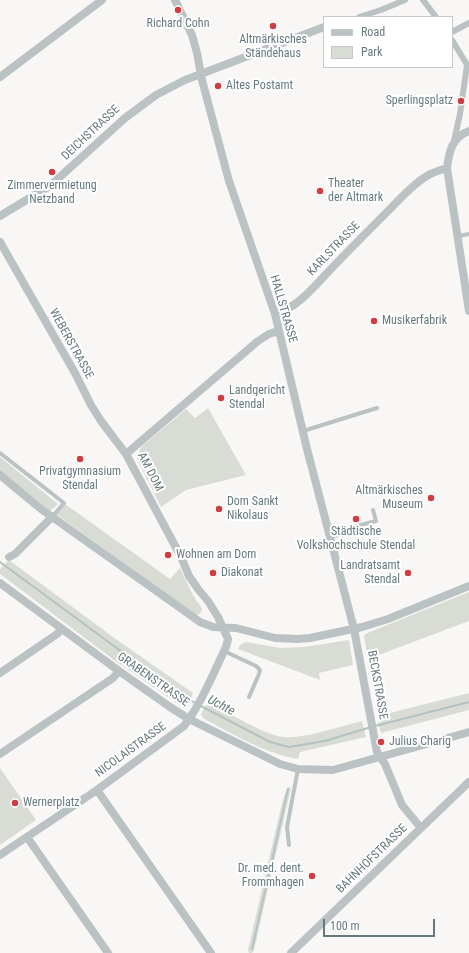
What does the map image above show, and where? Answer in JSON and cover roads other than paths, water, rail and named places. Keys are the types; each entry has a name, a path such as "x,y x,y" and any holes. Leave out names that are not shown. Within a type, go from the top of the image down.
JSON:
{"street":[{"path":"0,76 102,0"},
{"name":"HALLSTRASSE","path":"176,0 192,36 236,202 275,314 303,431 354,629"},
{"path":"361,16 405,0"},
{"path":"423,0 435,16"},
{"path":"453,31 469,22"},
{"name":"DEICHSTRASSE","path":"0,216 41,192 60,178 116,125 138,107 176,84 323,27"},
{"path":"453,42 468,67 460,114 454,141 448,155 447,168 469,311"},
{"path":"454,141 463,133 469,131"},
{"name":"KARLSTRASSE","path":"275,314 281,313 290,307 312,289 351,247 413,187 427,176 436,171 447,168"},
{"name":"WEBERSTRASSE","path":"0,242 75,373 91,405 126,454"},
{"name":"AM DOM","path":"224,628 211,605 189,576 181,557 126,454 258,341 269,334 278,331"},
{"path":"0,475 52,516 200,622 213,627 236,628 264,636 286,639 310,638 354,629 388,619 469,586"},
{"path":"8,558 15,554 52,516"},
{"name":"GRABENSTRASSE","path":"0,583 165,704 192,716 271,760 298,769 333,770 469,732"},
{"name":"NICOLAISTRASSE","path":"0,855 97,790 180,730 192,716 224,652 228,639 224,628"},
{"path":"0,673 62,629"},
{"name":"BECKSTRASSE","path":"354,629 377,752 385,764 402,805 421,828"},
{"path":"0,754 113,678 119,671"},
{"name":"BAHNHOFSTRASSE","path":"291,953 469,782"},
{"path":"97,790 211,953"},
{"path":"27,837 108,953"}],"lane":[{"path":"457,236 469,234"},
{"path":"303,431 377,408"},
{"path":"0,453 64,503 52,516"},
{"path":"330,537 349,532 357,526 376,521 373,510"},
{"path":"224,652 256,666 260,670 249,697"},
{"path":"289,845 287,826 298,769"}],"waterway":[{"name":"Uchte","path":"0,562 175,691 195,703"},
{"name":"Uchte","path":"375,726 469,702"},
{"name":"Uchte","path":"199,705 270,742 289,747 325,741 371,727"},
{"path":"252,949 288,789"}],"place":[{"name":"Richard Cohn","path":"178,10"},
{"name":"Altmärkisches Ständehaus","path":"273,26"},
{"name":"Altes Postamt","path":"218,86"},
{"name":"Sperlingsplatz","path":"461,101"},
{"name":"Zimmervermietung Netzband","path":"52,172"},
{"name":"Theater der Altmark","path":"320,191"},
{"name":"Musikerfabrik","path":"374,321"},
{"name":"Landgericht Stendal","path":"221,398"},
{"name":"Privatgymnasium Stendal","path":"80,459"},
{"name":"Altmärkisches Museum","path":"431,498"},
{"name":"Dom Sankt Nikolaus","path":"219,509"},
{"name":"Städtische Volkshochschule Stendal","path":"356,519"},
{"name":"Wohnen am Dom","path":"168,555"},
{"name":"Diakonat","path":"213,573"},
{"name":"Landratsamt Stendal","path":"408,573"},
{"name":"Julius Charig","path":"381,742"},
{"name":"Wernerplatz","path":"15,803"},
{"name":"Dr. med. dent. Frommhagen","path":"312,876"}]}
